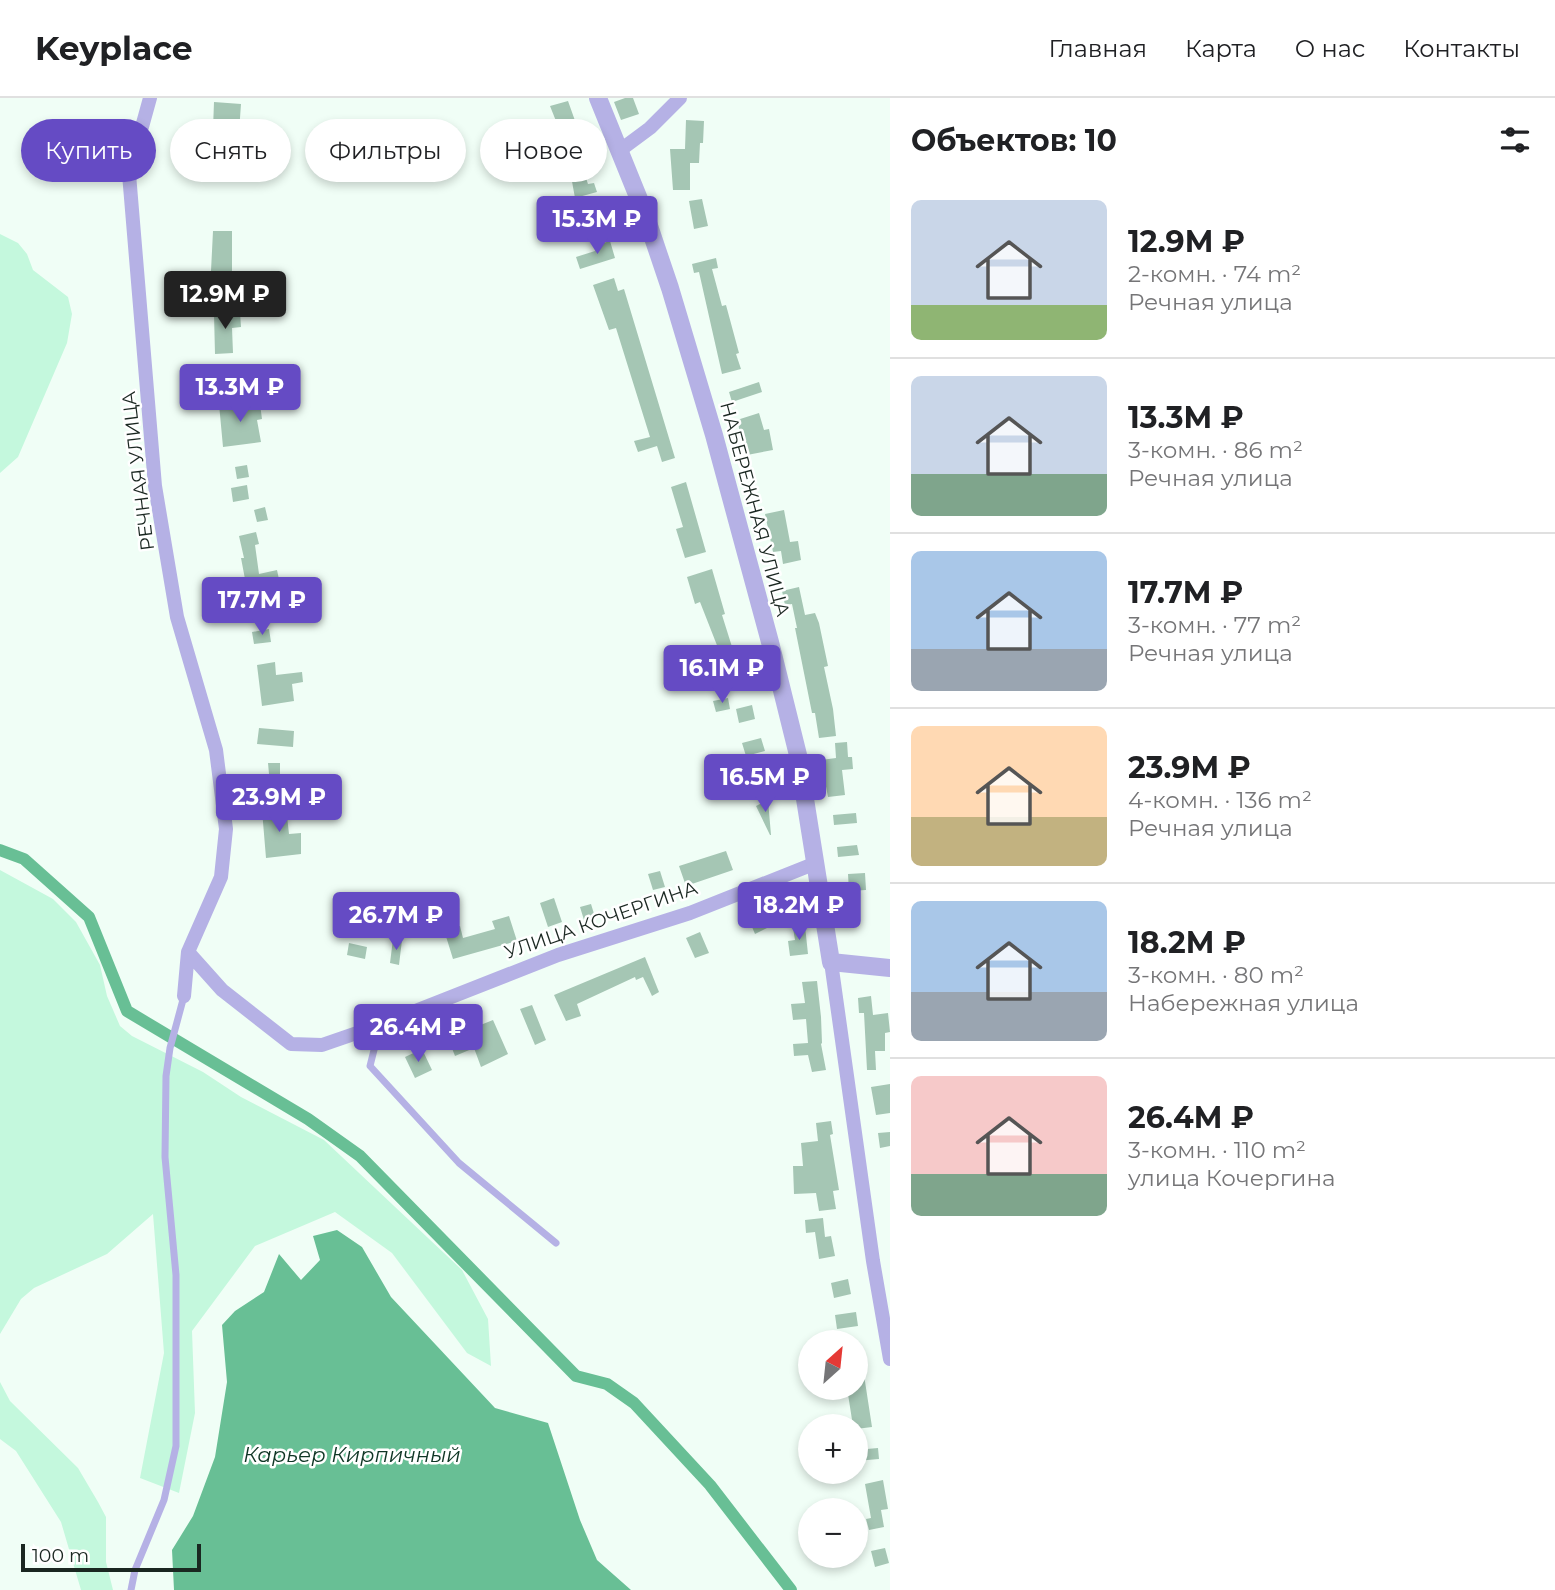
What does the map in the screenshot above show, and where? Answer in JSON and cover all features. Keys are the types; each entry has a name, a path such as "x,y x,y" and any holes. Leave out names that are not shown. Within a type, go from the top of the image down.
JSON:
{"street":[{"name":"РЕЧНАЯ УЛИЦА","path":"150,98 129,174 155,485 177,617 216,750 226,829 220,877 187,952 184,996"},
{"name":"НАБЕРЕЖНАЯ УЛИЦА","path":"598,98 645,214 670,288 770,642 794,742 816,863 873,1261 890,1359"},
{"path":"620,151 650,128 680,98"},
{"name":"УЛИЦА КОЧЕРГИНА","path":"187,952 222,990 291,1044 321,1045 380,1025 558,955 690,912 816,863"},
{"path":"831,962 890,968"}],"lane":[{"path":"131,1590 135,1570 164,1500 176,1446 176,1275 165,1157 166,1076 170,1048 184,996"},
{"path":"380,1025 370,1066 459,1163 556,1243"}],"shaded area":[{"path":"0,234 18,243 27,254 33,270 68,297 72,314 67,343 18,457 0,473"},
{"path":"0,870 53,899 76,922 100,965 107,996 120,1026 132,1036 203,1072 241,1097 324,1140 462,1270 488,1319 491,1366 467,1353 392,1253 335,1212 255,1246 192,1331 195,1413 179,1493 140,1478 164,1353 153,1214 107,1254 34,1288 21,1299 0,1334"},
{"path":"0,1382 10,1401 78,1468 98,1502 106,1517 106,1562 113,1590 81,1590 61,1522 16,1451 0,1439"}],"water":[{"name":"Карьер Кирпичный","path":"337,1230 362,1247 391,1297 495,1408 548,1423 580,1520 597,1560 631,1590 174,1590 172,1550 193,1516 215,1457 227,1382 222,1325 235,1311 264,1292 279,1254 301,1280 320,1260 313,1236"}],"building":[{"path":"633,98 639,114 621,120 614,102"},
{"path":"568,101 574,119 555,119 550,106"},
{"path":"214,102 241,104 240,119 213,119"},
{"path":"686,120 704,121 703,143 700,143 699,163 690,163 690,190 673,190 670,149 685,149"},
{"path":"572,182 594,183 597,192 575,198"},
{"path":"702,199 708,226 694,229 689,201"},
{"path":"605,210 611,232 601,235 597,222 579,228 576,219"},
{"path":"213,231 232,231 232,271 211,271"},
{"path":"610,241 615,258 580,269 576,257 595,251 594,246"},
{"path":"716,258 718,268 712,269 722,306 726,305 741,369 722,374 699,272 694,273 692,264"},
{"path":"614,278 618,291 624,289 675,458 662,462 657,446 638,452 634,441 650,437 616,328 609,330 593,285"},
{"path":"240,312 241,327 232,328 233,353 215,354 214,314"},
{"path":"233,371 234,384 219,385 218,372"},
{"path":"759,382 762,392 732,402 729,392"},
{"path":"236,402 236,408 260,404 262,419 257,420 261,442 223,447 219,404"},
{"path":"759,413 764,430 769,429 773,450 747,455 743,431 740,432 737,420"},
{"path":"247,465 249,477 237,479 235,467"},
{"path":"686,482 706,552 685,558 676,529 683,527 671,487"},
{"path":"247,485 249,499 233,502 231,488"},
{"path":"265,507 268,520 257,522 254,510"},
{"path":"784,510 790,542 798,541 801,560 783,564 781,551 773,552 765,514"},
{"path":"256,532 259,544 255,545 259,574 277,570 280,584 261,588 262,593 248,595 239,536"},
{"path":"712,569 733,650 720,653 700,602 695,604 687,577"},
{"path":"799,587 805,615 815,613 819,623 828,666 824,667 836,736 819,738 792,604 785,605 782,591"},
{"path":"269,629 271,642 254,644 252,632"},
{"path":"275,662 276,675 302,672 303,682 292,684 294,701 262,706 257,665"},
{"path":"741,667 746,683 719,690 715,674"},
{"path":"728,698 730,709 716,712 713,701"},
{"path":"752,705 755,719 739,723 736,709"},
{"path":"259,728 294,731 293,747 257,744"},
{"path":"761,738 765,751 746,756 742,743"},
{"path":"847,742 848,757 852,757 853,769 842,770 845,795 828,797 821,760 836,758 835,743"},
{"path":"268,763 280,763 280,789 262,789 262,774 269,774"},
{"path":"768,800 771,835 756,806"},
{"path":"286,807 289,834 301,833 301,854 266,858 262,810"},
{"path":"856,813 857,823 834,825 833,815"},
{"path":"857,845 859,855 838,857 837,847"},
{"path":"726,851 733,870 686,886 679,866"},
{"path":"660,871 665,887 653,890 648,874"},
{"path":"865,873 866,890 849,891 848,874"},
{"path":"554,898 562,922 548,927 540,903"},
{"path":"591,904 595,917 584,920 580,907"},
{"path":"758,910 767,928 755,934 747,915"},
{"path":"509,916 517,941 453,959 444,930 460,926 463,938 495,929 492,921"},
{"path":"805,926 808,954 790,956 788,941 795,940 793,928"},
{"path":"700,932 709,953 695,958 686,938"},
{"path":"393,939 402,940 399,965 390,963"},
{"path":"349,943 367,947 365,959 347,955"},
{"path":"645,957 659,992 652,996 643,977 636,980 635,977 577,1004 581,1016 566,1021 554,995"},
{"path":"817,981 821,1044 826,1070 812,1072 808,1055 794,1056 793,1044 808,1043 806,1019 793,1020 791,1004 805,1003 802,982"},
{"path":"871,996 873,1015 888,1013 890,1032 885,1033 885,1051 875,1051 876,1070 867,1070 864,1013 859,1013 858,998"},
{"path":"532,1005 546,1040 535,1045 520,1009"},
{"path":"493,1020 508,1054 481,1067 474,1048 455,1056 448,1038"},
{"path":"422,1049 432,1070 415,1078 405,1057"},
{"path":"890,1084 890,1113 876,1115 871,1087"},
{"path":"831,1121 833,1134 830,1135 839,1190 833,1191 836,1209 819,1211 816,1193 794,1194 793,1166 803,1166 801,1143 818,1141 816,1123"},
{"path":"890,1132 890,1146 880,1148 878,1133"},
{"path":"823,1218 825,1237 831,1236 835,1256 819,1259 815,1232 806,1233 805,1220"},
{"path":"848,1279 851,1294 834,1298 831,1283"},
{"path":"856,1312 858,1326 837,1329 835,1315"},
{"path":"849,1400 868,1400 872,1427 868,1428 868,1414 851,1414"},
{"path":"878,1448 879,1459 868,1460 868,1449"},
{"path":"883,1480 888,1509 881,1510 884,1527 869,1530 868,1519 871,1518 865,1484"},
{"path":"885,1548 889,1563 875,1567 871,1551"}],"waterway":[{"path":"0,850 24,859 89,917 127,1011 308,1119 360,1156 576,1376 607,1384 634,1403 710,1485 791,1590"}]}
